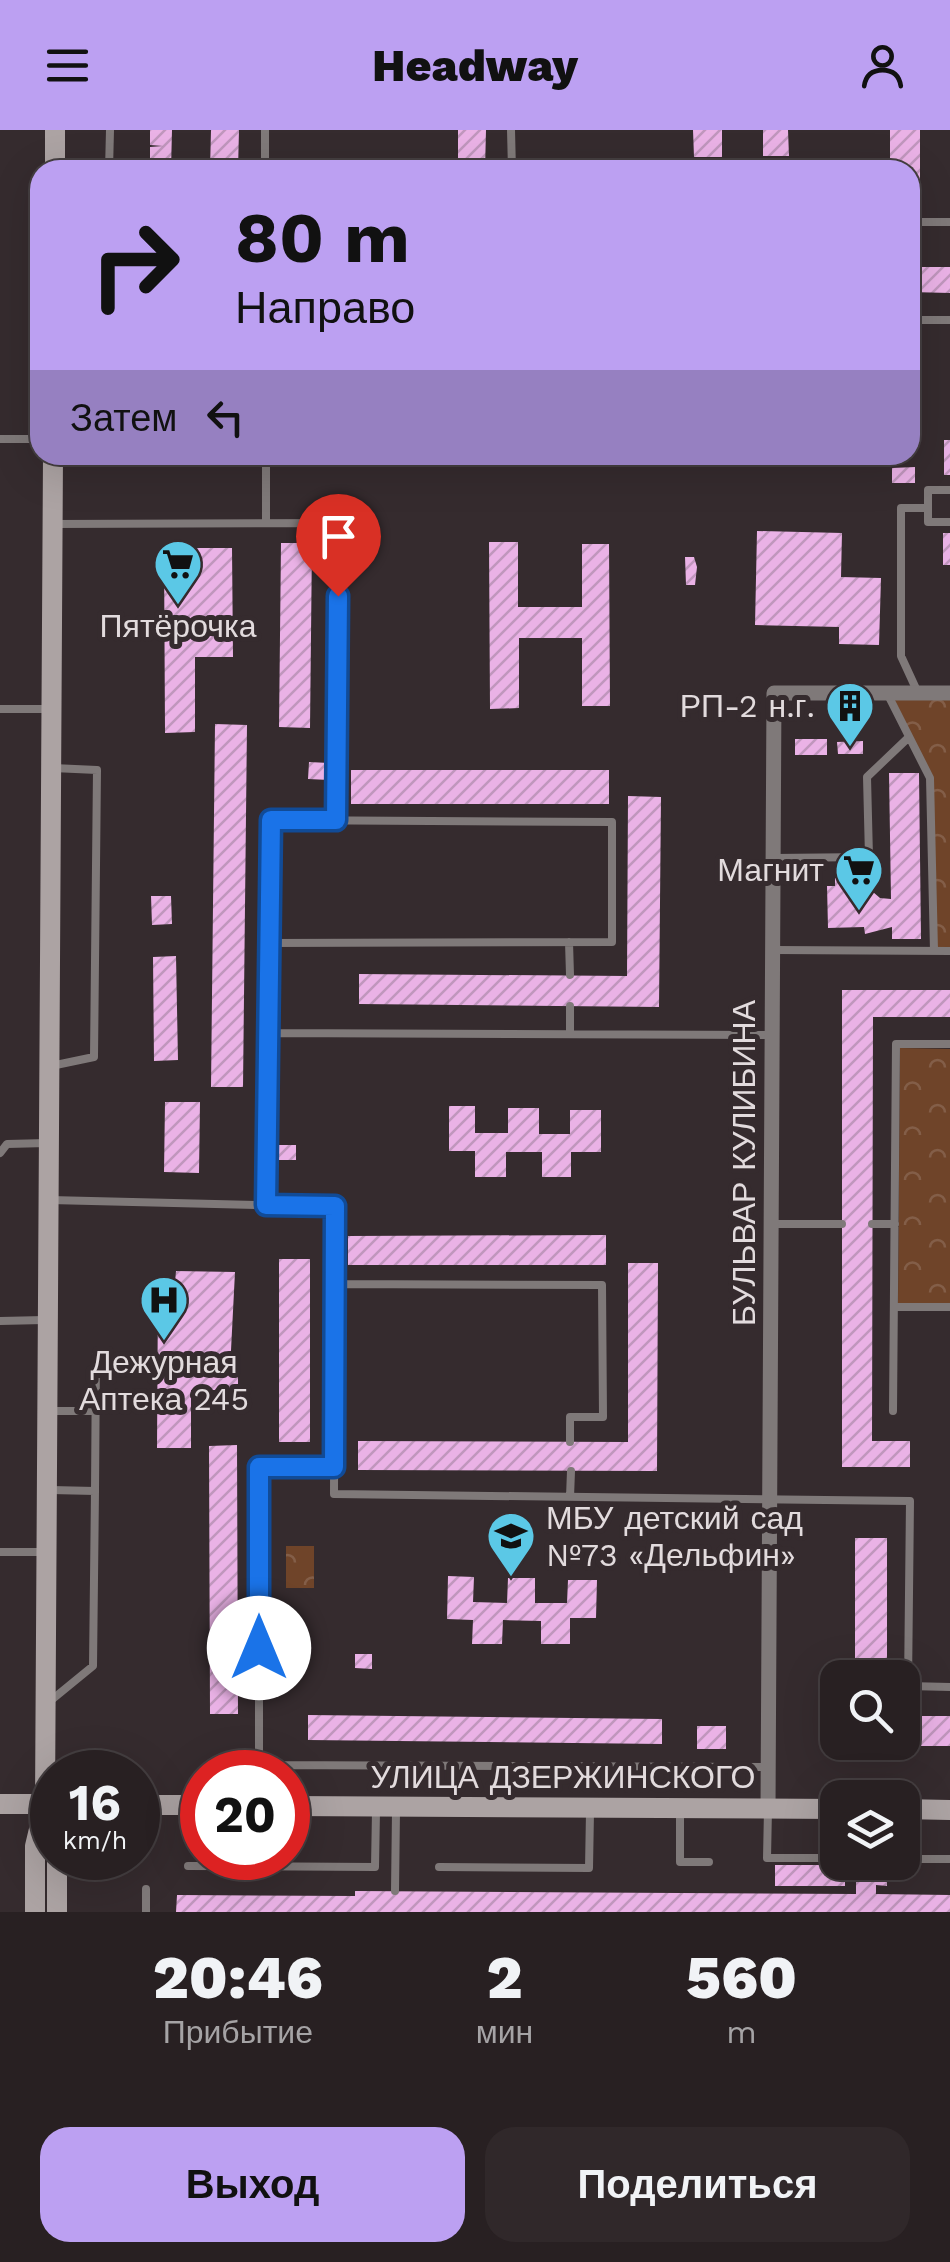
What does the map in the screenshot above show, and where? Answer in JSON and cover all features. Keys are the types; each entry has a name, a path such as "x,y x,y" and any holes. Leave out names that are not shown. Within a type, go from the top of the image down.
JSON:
{"main road":[{"path":"55,130 55,160"},
{"path":"47,1750 53,465"},
{"path":"0,1804 30,1811"},
{"name":"УЛИЦА ДЗЕРЖИНСКОГО","path":"310,1806 820,1809"},
{"path":"920,1810 950,1810"},
{"path":"35,1880 35,1912"},
{"path":"57,1880 58,1912"}],"street":[{"name":"БУЛЬВАР КУЛИБИНА","path":"768,1809 774,692 950,693"}],"lane":[{"path":"109,160 110,130"},
{"path":"265,130 265,160"},
{"path":"512,130 512,160"},
{"path":"920,222 950,222"},
{"path":"920,320 950,320"},
{"path":"0,439 30,440"},
{"path":"266,465 266,522"},
{"path":"950,490 928,490 928,522 950,522"},
{"path":"918,693 900,656 901,508 928,508"},
{"path":"53,524 338,522 336,820"},
{"path":"887,693 930,778 934,951"},
{"path":"0,709 53,709"},
{"path":"773,858 869,856 868,777 909,737"},
{"path":"50,1066 94,1057 97,770 53,768"},
{"path":"266,1205 271,820 612,822 612,942 270,943"},
{"path":"570,942 570,975"},
{"path":"773,950 950,951"},
{"path":"570,1006 570,1034"},
{"path":"268,1033 772,1034"},
{"path":"893,1412 896,1044 950,1044"},
{"path":"0,1153 8,1144 50,1143"},
{"path":"50,1200 335,1206 334,1494 910,1501 908,1686 950,1687"},
{"path":"771,1224 842,1224"},
{"path":"872,1224 895,1224"},
{"path":"335,1284 602,1285 603,1417 570,1417 570,1442"},
{"path":"894,1307 950,1307"},
{"path":"0,1321 48,1320"},
{"path":"46,1705 93,1666 96,1356"},
{"path":"48,1411 96,1411"},
{"path":"259,1750 259,1467 334,1467"},
{"path":"570,1497 571,1471"},
{"path":"47,1490 95,1491"},
{"path":"0,1552 47,1552"},
{"path":"310,1769 768,1767"},
{"path":"310,1867 375,1867 386,1806"},
{"path":"386,1806 395,1891"},
{"path":"438,1867 589,1868 590,1808"},
{"path":"680,1808 680,1862 709,1862"},
{"path":"768,1809 767,1858 820,1858"},
{"path":"920,1859 950,1859"},
{"path":"146,1889 146,1912"}],"green space":[{"path":"890,694 950,695 950,948 936,948 932,777"},
{"path":"900,1048 950,1049 950,1304 898,1303"},
{"path":"286,1546 314,1546 314,1588 286,1588"}],"building":[{"path":"150,130 172,130 171,160 150,160 150,147 163,146 150,145"},
{"path":"211,130 239,130 238,160 210,160"},
{"path":"458,130 486,130 485,160 458,160"},
{"path":"693,130 722,130 722,157 694,157"},
{"path":"763,130 788,130 789,156 763,156"},
{"path":"890,130 920,130 920,160 890,160"},
{"path":"920,267 950,267 950,293 920,292"},
{"path":"944,440 950,440 950,475 944,475"},
{"path":"915,467 915,483 892,483 892,468"},
{"path":"757,531 842,533 841,577 881,578 879,645 839,644 839,627 755,625"},
{"path":"943,533 950,533 950,565 943,565"},
{"path":"489,542 518,542 518,607 582,607 582,544 609,544 610,706 582,706 582,638 519,638 519,708 490,709"},
{"path":"281,543 312,543 310,728 279,727"},
{"path":"164,548 232,548 233,657 195,657 195,732 165,733"},
{"path":"685,557 694,557 695,585 686,585"},
{"path":"215,724 247,725 243,1087 211,1087"},
{"path":"795,739 827,739 827,755 795,755"},
{"name":"РП-2 н.г.","path":"863,741 863,754 838,754 837,742"},
{"path":"309,762 329,763 329,780 308,779"},
{"path":"351,770 609,770 609,804 351,804"},
{"path":"889,773 919,773 921,939 892,939 892,927 865,934 864,927 828,928 827,886 835,886 835,878 859,880 880,898 891,899"},
{"path":"628,796 661,797 659,1007 359,1004 359,974 627,976"},
{"path":"151,896 171,896 172,924 152,925"},
{"path":"176,956 178,1060 154,1061 153,957"},
{"path":"842,990 950,990 950,1017 873,1017 872,1441 910,1441 910,1467 842,1467"},
{"path":"165,1102 200,1102 199,1173 164,1172"},
{"path":"449,1106 475,1106 475,1133 508,1133 508,1108 539,1108 539,1134 570,1134 570,1110 601,1110 601,1152 571,1152 571,1177 542,1177 542,1152 506,1152 506,1177 475,1177 475,1151 449,1151"},
{"path":"272,1145 296,1145 296,1160 272,1160"},
{"path":"606,1235 606,1265 348,1265 348,1236"},
{"path":"279,1259 310,1259 310,1442 279,1442"},
{"path":"628,1263 658,1263 657,1471 358,1470 358,1441 628,1442"},
{"path":"176,1271 235,1272 230,1370 238,1370 238,1390 191,1390 191,1448 157,1448 158,1282 175,1282"},
{"path":"237,1445 238,1714 210,1714 209,1446"},
{"path":"855,1538 887,1538 887,1660 855,1660"},
{"path":"448,1576 474,1577 473,1602 507,1603 508,1578 535,1578 535,1603 567,1603 568,1580 597,1580 596,1618 570,1618 570,1644 541,1644 541,1621 503,1620 502,1644 472,1644 473,1620 447,1619"},
{"path":"355,1654 372,1654 372,1669 355,1668"},
{"path":"308,1715 662,1719 662,1744 308,1740"},
{"path":"920,1716 950,1716 950,1746 920,1746"},
{"path":"697,1726 726,1726 726,1749 697,1749"},
{"path":"775,1865 820,1865 820,1880 845,1880 845,1886 775,1886"},
{"path":"856,1880 887,1880 887,1886 876,1885 876,1894 950,1895 950,1912 176,1912 177,1895 355,1896 355,1891 856,1894"}],"place":[{"name":"Пятёрочка","path":"178,606"},
{"name":"РП-2 н.г.","path":"850,748"},
{"name":"Магнит","path":"859,912"},
{"name":"Дежурная Аптека 245","path":"164,1342"},
{"name":"МБУ детский сад №73 «Дельфин»","path":"511,1578"}],"route":[{"path":"259,1648 259,1467 334,1467 335,1206 266,1205 271,820 336,820 338,596"}]}
